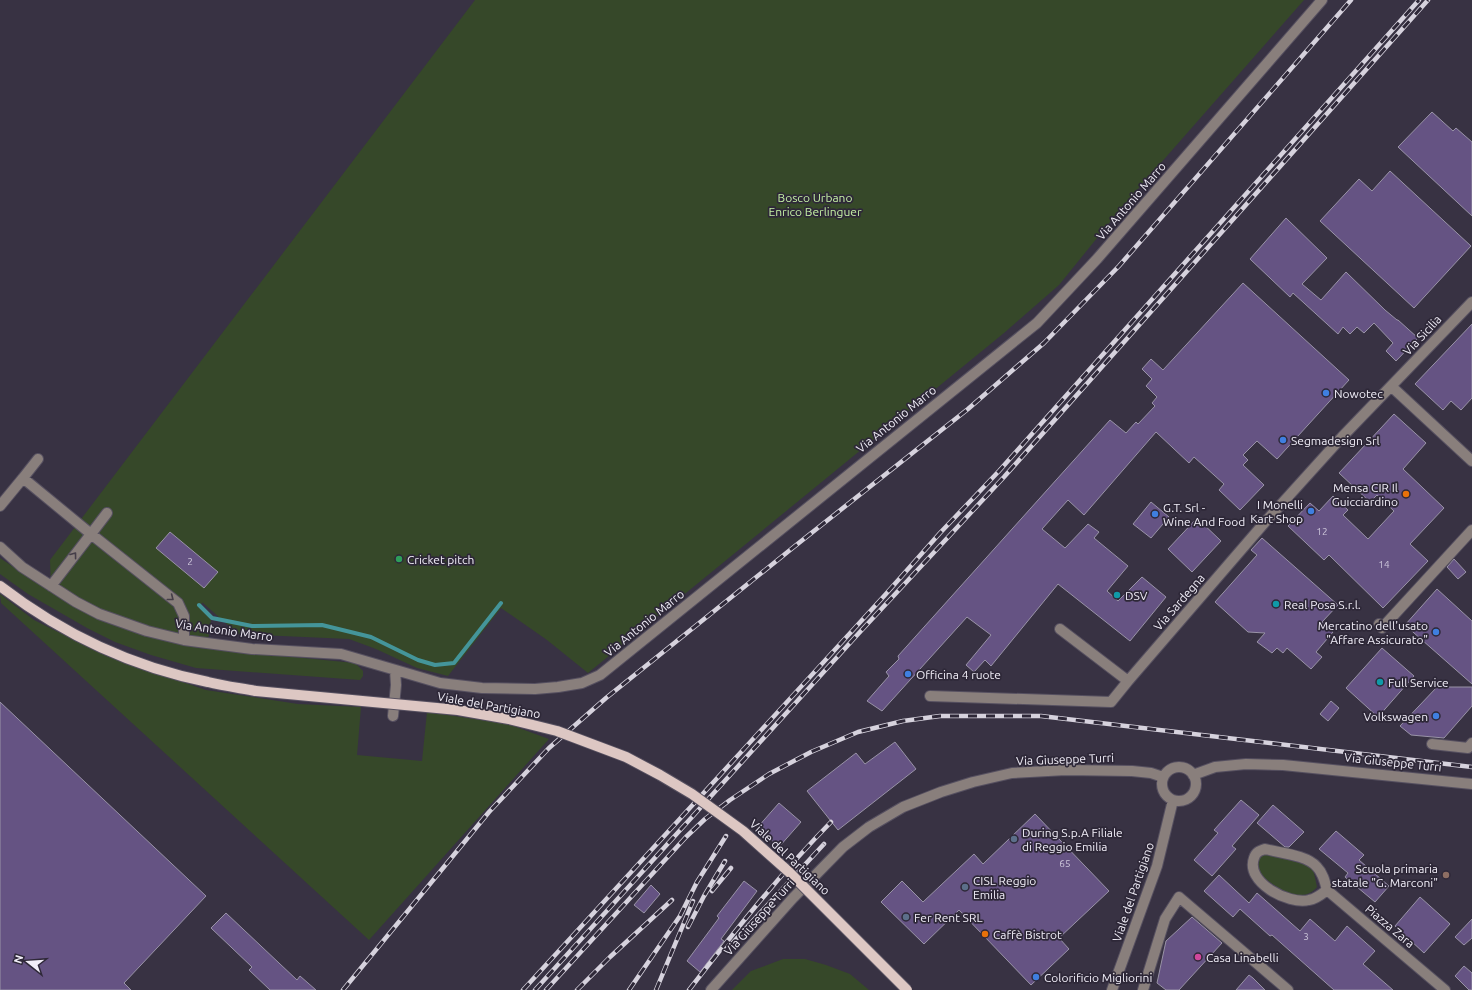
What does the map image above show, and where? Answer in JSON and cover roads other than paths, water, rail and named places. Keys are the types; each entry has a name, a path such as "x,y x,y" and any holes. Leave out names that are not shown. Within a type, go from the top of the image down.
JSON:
{"main road":[{"name":"Viale del Partigiano","path":"0,586 27,606 69,631 112,652 160,670 185,677 256,691 458,710 509,719 563,733 626,758 660,775 692,794 743,831 789,872 907,990"}],"street":[{"name":"Via Antonio Marro","path":"0,547 17,563 76,602 99,614 146,631 184,640 252,649 341,654 440,683 482,688 535,689 582,683 600,675 1037,322 1097,259 1322,0"},
{"name":"Via Sicilia","path":"1392,387 1472,302"},
{"path":"1392,387 1472,461"},
{"name":"Via Sardegna","path":"930,696 1111,702 1266,521 1342,437 1392,387"},
{"path":"0,506 38,459"},
{"path":"23,478 178,603 184,616 184,640"},
{"path":"51,586 107,512"},
{"path":"1379,624 1382,628 1472,530"},
{"path":"1060,629 1128,681"},
{"path":"393,716 396,685 395,670"},
{"path":"1432,744 1468,748 1472,743"},
{"name":"Via Giuseppe Turri","path":"1193,775 1223,766 1246,764 1283,765 1472,784"},
{"path":"1177,767 1182,767 1193,775 1196,784 1193,794 1184,801 1173,800 1164,793 1162,788 1163,777 1167,772 1177,767"},
{"name":"Via Giuseppe Turri","path":"711,990 793,898 843,847 869,827 903,807 934,794 973,782 1012,773 1066,770 1132,771 1151,773 1163,777"},
{"name":"Viale del Partigiano","path":"1112,990 1157,866 1173,800"},
{"name":"Piazza Zara","path":"1327,890 1318,897 1309,900 1296,901 1284,898 1256,877 1252,868 1255,855 1259,851 1265,849 1306,859 1312,862 1322,875 1327,890 1434,986 1445,990"},
{"path":"1143,990 1165,919 1179,897 1288,990"}],"waterway":[{"path":"199,605 212,618 252,626 322,625 371,637 418,660 435,665 454,663 501,603"}],"railway":[{"path":"343,990 489,812 549,748 606,698 968,409 1044,343 1119,266 1351,0"},
{"path":"523,990 940,533 999,471 1419,0"},
{"path":"535,990 859,633 1004,477 1428,0"},
{"path":"546,990 686,837 705,819 730,800 769,774 811,752 858,732 903,721 940,716 1041,716 1472,767"},
{"path":"689,990 740,925 831,822"},
{"path":"629,990 680,916 697,882 726,836"},
{"path":"726,950 824,844"},
{"path":"688,927 704,896 725,861"},
{"path":"712,891 731,868"},
{"path":"577,990 610,957 672,900"},
{"path":"656,990 693,901"}],"place":[{"name":"Nowotec","path":"1326,393"},
{"name":"Segmadesign Srl","path":"1283,440"},
{"name":"Mensa CIR Il Guicciardino","path":"1406,494"},
{"name":"I Monelli Kart Shop","path":"1311,511"},
{"name":"G.T. Srl - Wine And Food","path":"1155,514"},
{"name":"Cricket pitch","path":"399,559"},
{"name":"DSV","path":"1117,595"},
{"name":"Real Posa S.r.l.","path":"1276,604"},
{"name":"Mercatino dell'usato \"Affare Assicurato\"","path":"1436,632"},
{"name":"Officina 4 ruote","path":"908,674"},
{"name":"Full Service","path":"1380,682"},
{"name":"Volkswagen","path":"1436,716"},
{"name":"During S.p.A Filiale di Reggio Emilia","path":"1014,839"},
{"name":"Scuola primaria statale \"G. Marconi\"","path":"1446,875"},
{"name":"CISL Reggio Emilia","path":"965,887"},
{"name":"Fer Rent SRL","path":"906,917"},
{"name":"Caffè Bistrot","path":"985,934"},
{"name":"Casa Linabelli","path":"1198,957"},
{"name":"Colorificio Migliorini","path":"1036,977"}],"park label":[{"name":"Bosco Urbano Enrico Berlinguer","path":"815,204"}]}
